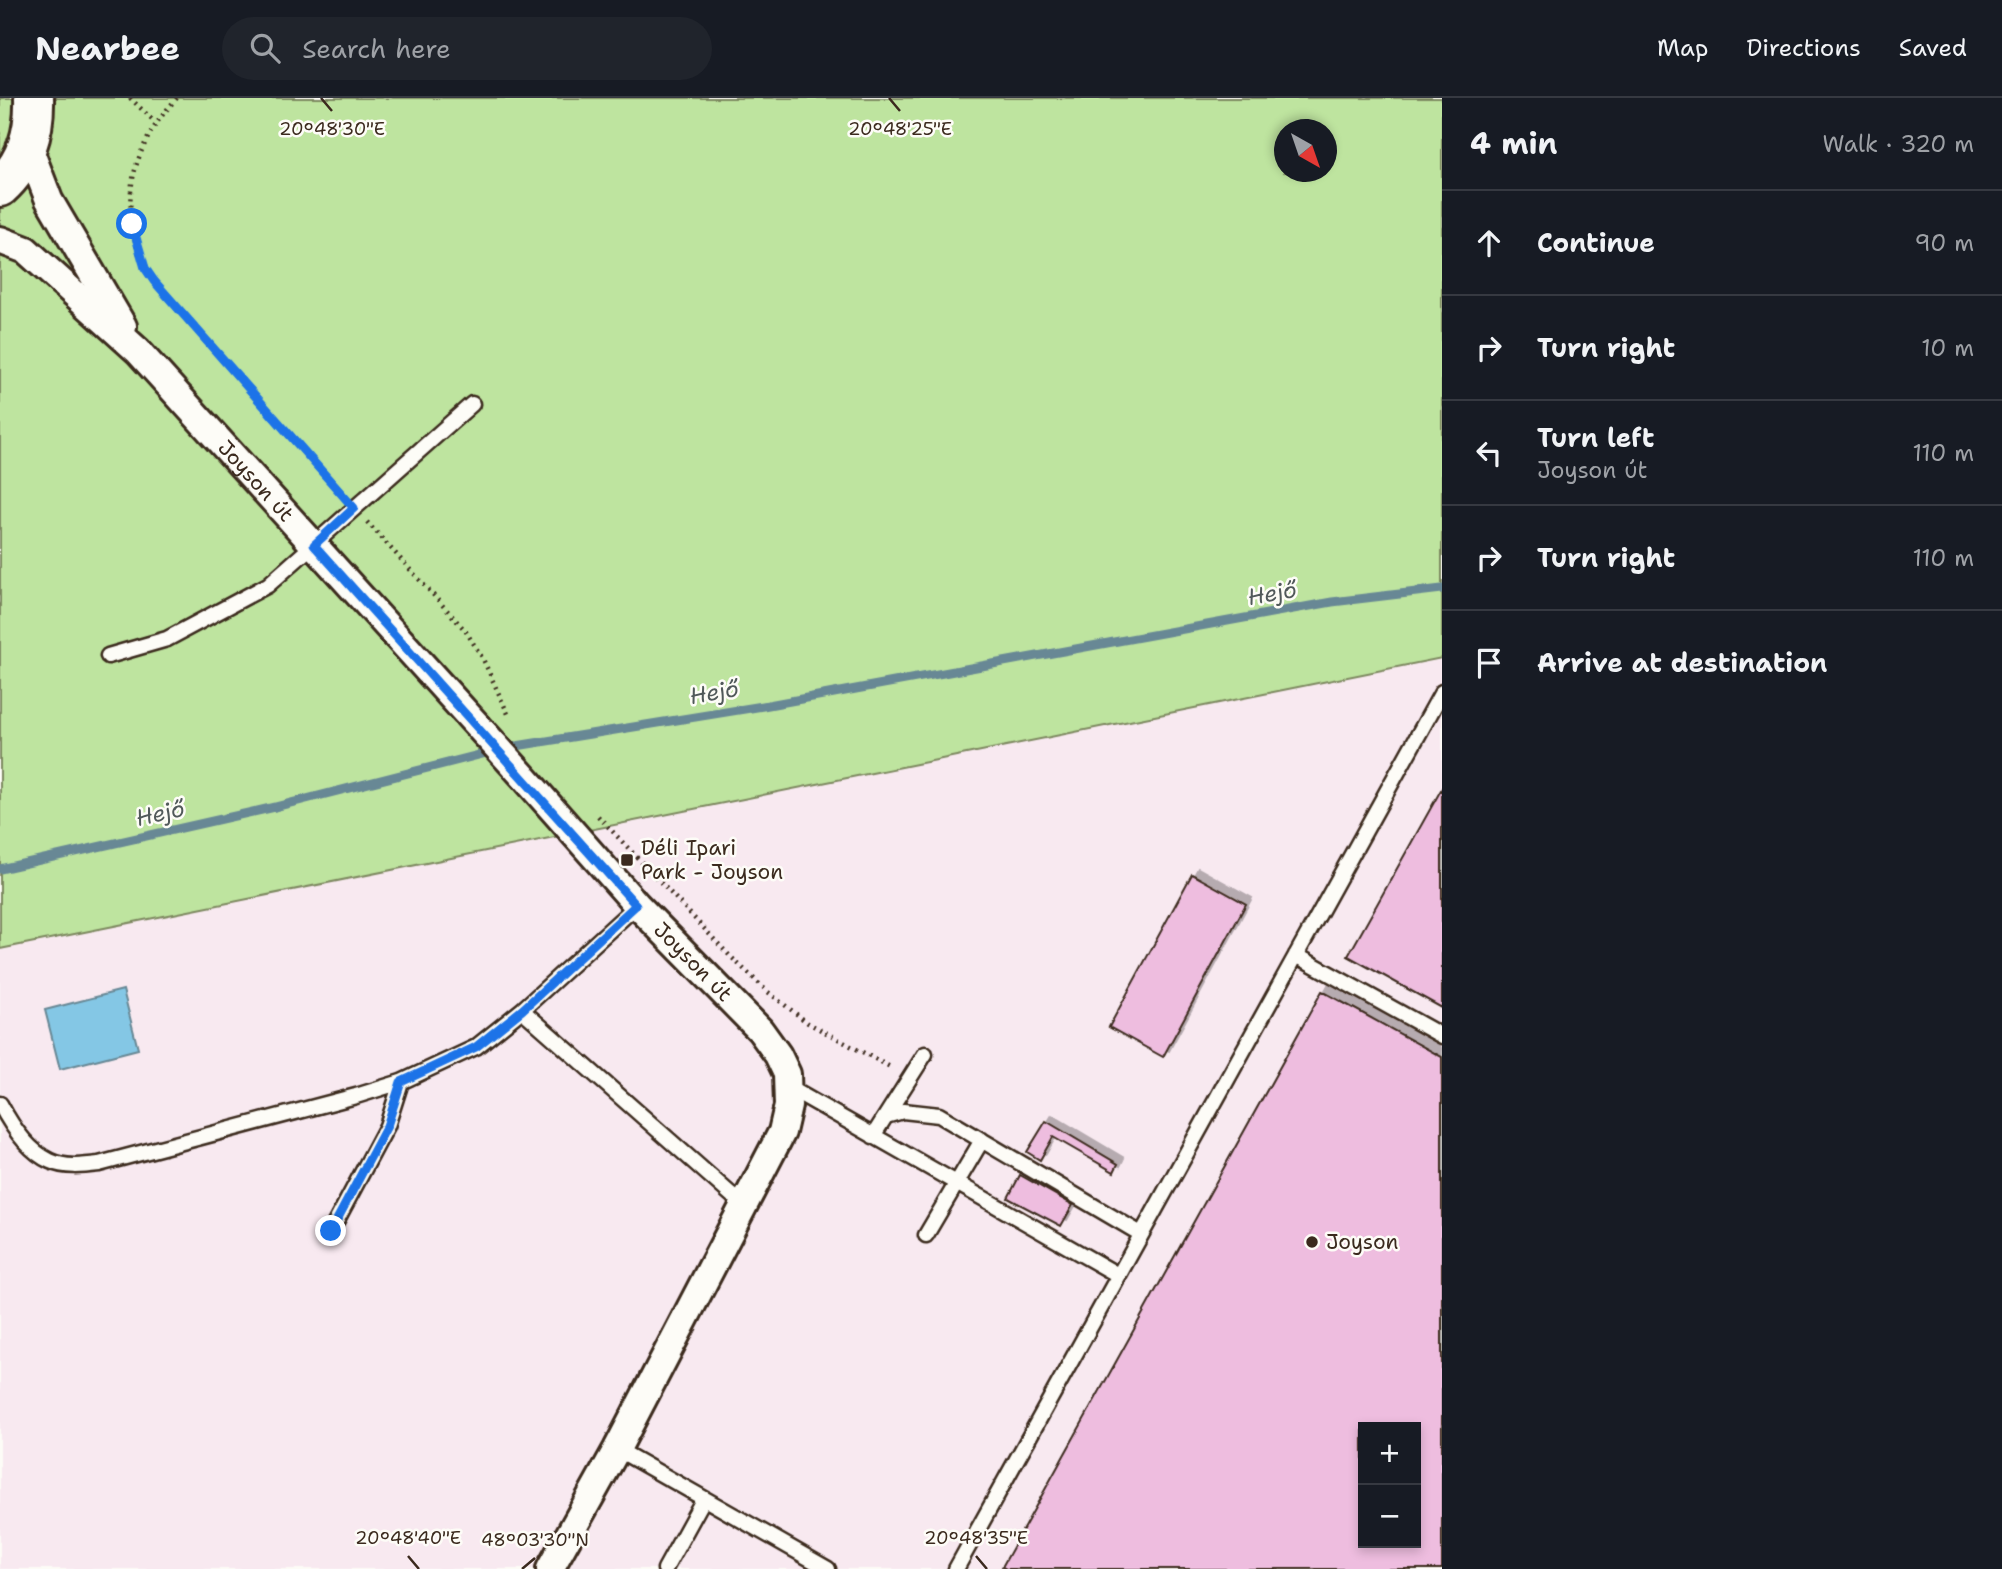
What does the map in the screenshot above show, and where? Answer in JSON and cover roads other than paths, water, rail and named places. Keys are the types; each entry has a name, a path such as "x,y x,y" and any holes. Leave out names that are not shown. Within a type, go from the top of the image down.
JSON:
{"main road":[{"path":"0,187 19,165 28,145 33,130 34,98"}],"street":[{"name":"Joyson út","path":"28,145 49,200 82,261 138,351"},
{"name":"Joyson út","path":"0,240 26,250 138,351 524,777 636,905 761,1030 783,1064 788,1087 787,1114 782,1132 617,1449 550,1569"}],"lane":[{"path":"108,656 167,639 268,585 472,404"},
{"path":"956,1569 1442,692"},
{"path":"0,1104 15,1129 37,1152 50,1161 79,1166 112,1161 401,1082 476,1047 522,1010 636,905"},
{"path":"1296,955 1442,1036"},
{"path":"522,1010 744,1206"},
{"path":"873,1136 925,1054"},
{"path":"331,1231 387,1126 401,1082"},
{"path":"788,1087 1118,1275"},
{"path":"886,1116 903,1111 939,1115 1142,1234"},
{"path":"926,1235 982,1140"},
{"path":"617,1449 828,1569"},
{"path":"665,1569 703,1500"}],"water":[{"path":"123,990 138,1049 60,1069 45,1010"}],"waterway":[{"name":"Hejő","path":"0,869 275,807 510,747 763,706 1332,602 1442,589"}],"place":[{"name":"Déli Ipari Park - Joyson","path":"627,860"},
{"name":"Joyson","path":"1312,1242"}]}
